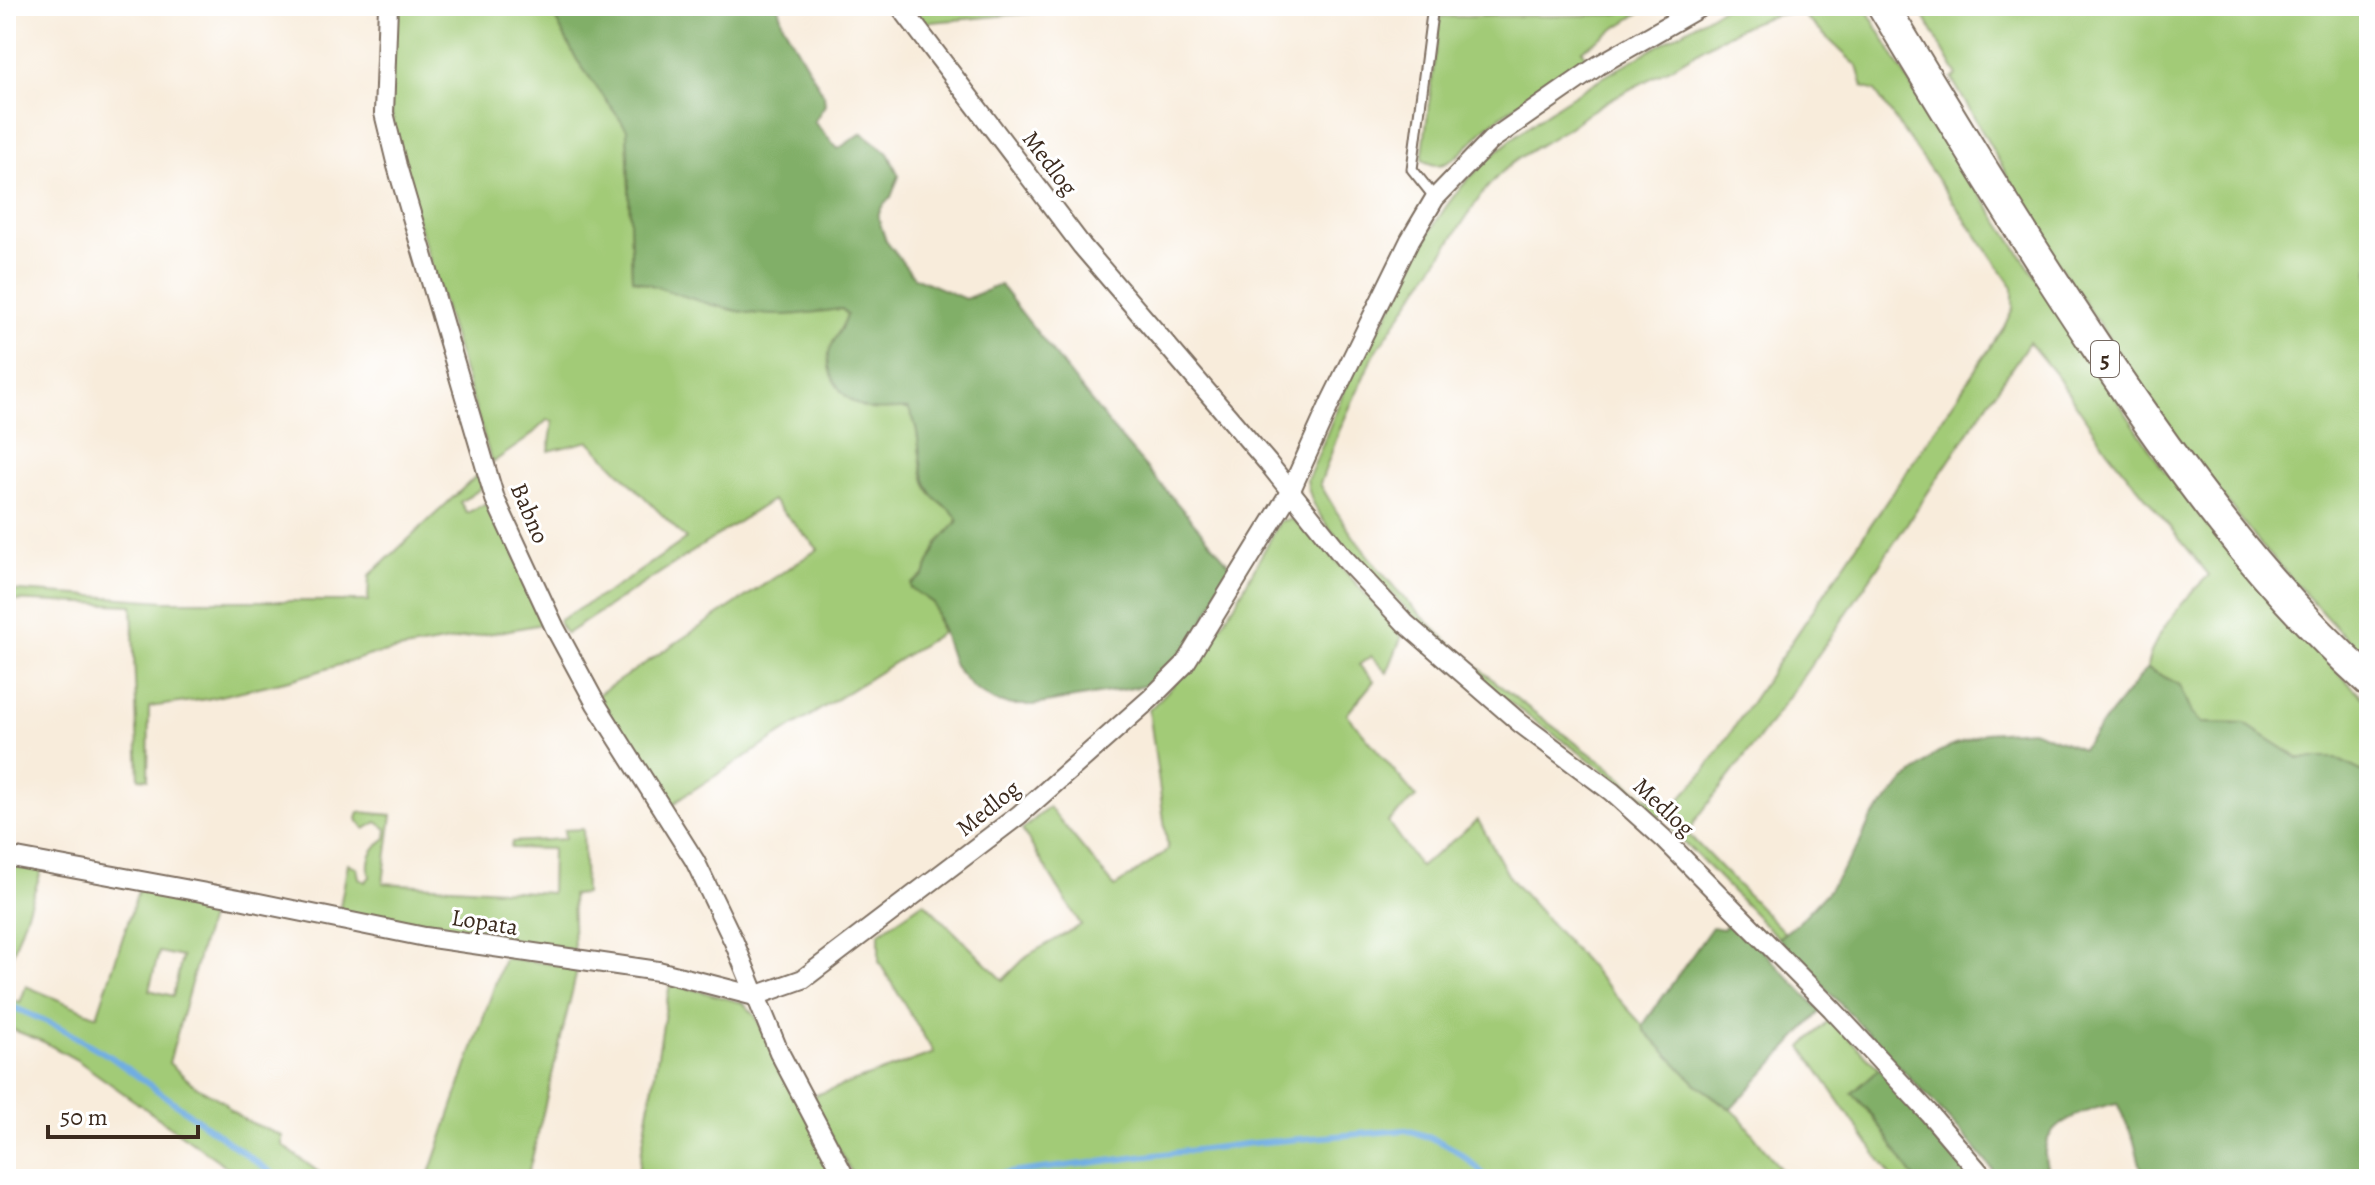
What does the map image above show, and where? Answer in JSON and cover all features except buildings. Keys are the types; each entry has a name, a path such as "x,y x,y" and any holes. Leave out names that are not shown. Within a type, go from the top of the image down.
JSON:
{"main road":[{"name":"5","path":"1883,6 2000,197 2159,439 2243,550 2369,681"}],"street":[{"name":"Babno","path":"388,6 384,113 495,499 555,628 596,704 695,861 734,942 755,996"},
{"name":"Medlog","path":"900,6 1082,246 1344,558 1405,623 1520,723 1612,792 1664,839 1843,1020 1985,1179"},
{"path":"1290,492 1410,240 1435,198 1491,140 1599,65 1702,6"},
{"name":"Medlog","path":"755,996 803,979 875,926 1019,815 1150,699 1184,665 1290,492"},
{"name":"Lopata","path":"6,856 425,937 658,971 755,996"},
{"path":"755,996 779,1052 846,1179"}],"lane":[{"path":"1433,6 1412,169 1435,198"}],"green space":[{"path":"392,6 552,6 552,12 577,60 627,129 632,278 734,310 759,314 842,309 847,314 844,327 834,341 894,408 909,409 917,429 927,486 935,498 957,516 955,527 938,543 924,575 911,588 933,603 941,633 682,797 670,808 597,695 818,549 772,500 566,634 558,621 621,584 686,539 589,441 549,451 553,421 547,420 528,438 492,463 399,160 387,85"},
{"path":"552,6 778,6 783,24 824,95 825,105 814,122 838,149 862,133 888,153 899,176 891,197 878,217 886,241 914,277 965,299 1000,285 1113,429 1233,568 1186,652 1150,685 1034,705 994,701 973,688 954,666 933,603 911,588 911,584 924,575 938,543 958,521 926,484 916,429 908,409 875,410 862,406 846,396 834,381 829,354 847,314 842,309 781,315 744,312 632,279 627,129 577,60 552,12"},
{"path":"907,6 1109,6 921,23"},
{"path":"1622,6 1650,6 1582,50 1588,59 1500,117 1452,160 1437,165 1422,160 1440,17 1608,15 1620,13"},
{"path":"1726,6 1865,7 1928,115 2163,469 2223,545 2306,641 2369,703 2369,775 2335,758 2298,758 2245,724 2201,723 2192,713 2180,685 2147,668 2162,631 2209,575 2107,450 2056,375 2029,342 1830,638 1763,733 1695,821 1689,835 1785,933 1778,938 1672,830 1679,816 1668,811 1657,818 1605,771 1490,687 1436,638 1339,539 1314,506 1307,480 1361,354 1383,323 1419,252 1450,201 1491,157 1554,108","holes":["1802,14 1857,66 1863,87 1875,91 2013,287 2013,308 2004,327 1704,772 1673,807 1653,801 1635,790 1482,671 1445,638 1409,604 1377,567 1320,484 1340,429 1373,356 1482,194 1501,173 1601,105 1724,36 1773,16"]},
{"path":"1918,6 2369,6 2369,660 2260,544 2176,437 2056,261 1952,79 1957,75"},
{"path":"483,467 482,486 460,502 467,513 490,504 548,623 371,655 294,679 207,699 149,707 148,779 139,778 132,605 6,600 6,590 165,601 368,601 369,576"},
{"path":"1292,519 1325,548 1402,636 1387,673 1371,656 1359,665 1374,681 1347,714 1416,797 1388,822 1420,867 1478,820 1511,880 1695,1083 1739,1116 1788,1179 855,1179 810,1097 934,1053 879,962 879,933 924,902 1003,980 1028,955 1081,925 1022,830 1049,807 1115,887 1168,850 1149,710 1200,658 1235,604 1280,521"},
{"path":"2147,668 2180,685 2192,713 2201,723 2245,724 2298,758 2335,758 2369,775 2369,1179 2144,1179 2133,1138 2117,1103 2072,1118 2059,1125 2050,1135 2045,1147 2052,1179 2000,1179 1963,1134 1778,938 1798,923 1827,892 1859,845 1870,820 1904,782 1938,752 1984,733 2032,730 2082,749"},
{"path":"359,812 392,815 383,883 551,893 552,849 511,848 512,842 565,839 564,830 583,829 585,894 572,895 574,950 402,926 339,912 348,863 357,868 359,878 365,882 370,877 371,855 386,838 387,829 377,822 365,829 357,819"},
{"path":"6,863 42,869 6,973"},
{"path":"139,888 213,903 169,1063 194,1085 224,1102 245,1120 282,1136 282,1145 328,1179 244,1179 77,1060 44,1042 6,1027 6,997 20,1003 26,986 97,1016","holes":["159,952 182,957 173,996 149,990"]},
{"path":"1733,920 1821,1011 1731,1109 1695,1083 1644,1030 1643,1025 1712,927 1723,929"},
{"path":"504,958 578,967 527,1179 428,1179"},
{"path":"670,983 743,1003 755,1015 839,1179 637,1179"},
{"path":"1830,1019 1879,1069 1852,1093 1869,1111 1915,1179 1893,1179 1802,1047"},
{"path":"1879,1069 1978,1179 1915,1179 1869,1111 1852,1093"}],"waterway":[{"path":"6,1004 59,1027 111,1057 280,1179"},
{"path":"960,1179 1253,1143 1406,1130 1452,1148 1488,1179"}]}
